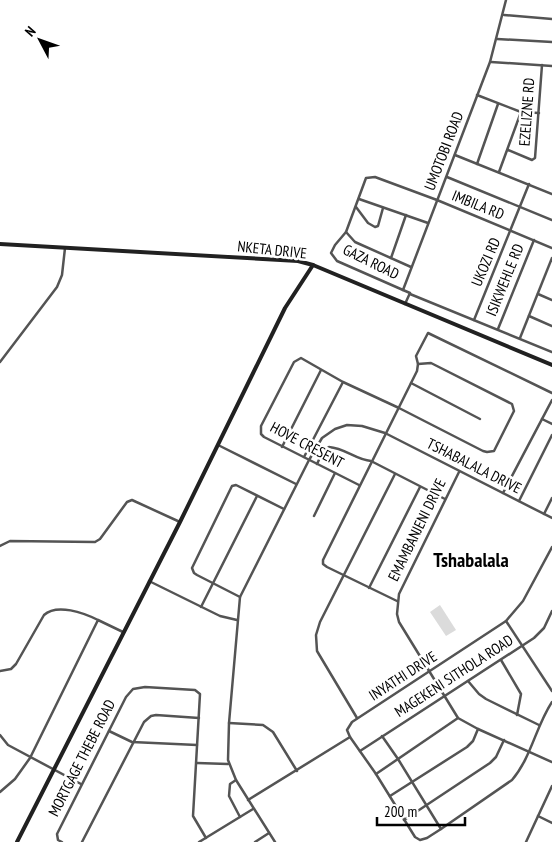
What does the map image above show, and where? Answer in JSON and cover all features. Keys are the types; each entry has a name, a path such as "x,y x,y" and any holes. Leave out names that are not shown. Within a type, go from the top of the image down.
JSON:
{"street":[{"name":"UMOTOBI ROAD","path":"403,290 490,62 506,0"},
{"path":"503,14 552,19"},
{"path":"497,39 552,42"},
{"path":"490,62 552,66"},
{"name":"EZELIZNE RD","path":"508,150 534,159 542,65"},
{"path":"477,96 521,112 539,114"},
{"path":"477,164 498,104"},
{"path":"499,172 521,112"},
{"path":"455,155 552,194"},
{"name":"IMBILA RD","path":"359,199 366,178 375,177 437,200 552,248"},
{"path":"446,177 552,220"},
{"name":"UKOZI RD","path":"474,320 529,184"},
{"path":"412,267 354,242 346,232 359,199 428,222"},
{"path":"356,207 368,223 375,227 378,226 383,208"},
{"path":"391,258 406,215"},
{"name":"GAZA ROAD","path":"346,232 331,253 337,261 403,290"},
{"name":"ISIKWEHLE RD","path":"498,329 534,240"},
{"name":"NKETA DRIVE","path":"0,244 298,261 313,265 552,365"},
{"path":"0,362 57,287 62,275 65,248"},
{"path":"520,338 552,258"},
{"path":"17,842 180,522 285,308 313,265"},
{"path":"546,272 552,274"},
{"path":"403,290 552,352"},
{"path":"406,304 410,293"},
{"path":"538,294 552,300"},
{"path":"529,316 552,326"},
{"path":"397,601 327,567 323,564 323,560 417,372 416,356 428,333 552,393"},
{"name":"HOVE CRESENT","path":"359,485 282,447 261,434 262,426 295,360 301,358 343,382 487,452 494,450 514,411 512,404 431,363 418,364"},
{"path":"282,447 321,370"},
{"path":"304,457 343,382"},
{"path":"411,384 480,419"},
{"path":"503,494 552,400"},
{"path":"542,419 552,424"},
{"name":"TSHABALALA DRIVE","path":"228,764 229,723 240,597 296,484 322,438 341,426 362,426 385,433 552,518"},
{"path":"518,501 552,435"},
{"path":"218,445 296,484"},
{"path":"317,464 323,451 329,447 339,447 445,499"},
{"name":"EMAMBANJENI DRIVE","path":"459,472 401,588 397,601 397,614 402,630 458,718 552,762"},
{"path":"314,516 336,473"},
{"path":"395,474 318,628 316,645 323,663 357,718 348,728 350,737 418,839 426,838 442,828 512,780 519,770 539,725 552,702"},
{"path":"240,597 194,573 192,568 232,486 236,486 284,509"},
{"path":"369,588 420,487"},
{"path":"201,607 257,496"},
{"path":"544,514 552,498"},
{"path":"0,546 10,541 95,542 100,539 127,502 132,500 180,522"},
{"name":"INYATHI DRIVE","path":"357,718 506,621 523,601 552,547"},
{"path":"149,581 224,618 237,620"},
{"path":"0,671 11,669 16,664 44,615 48,612 66,610 80,612 123,632"},
{"name":"MAGEKENI SITHOLA ROAD","path":"360,751 540,634 552,611"},
{"path":"0,792 15,779 30,758 98,620"},
{"path":"506,621 552,691"},
{"path":"501,660 521,694 517,715"},
{"path":"468,681 479,694 539,725"},
{"name":"MORTGAGE THEBE ROAD","path":"62,842 58,840 56,835 126,697 133,689 139,687 197,691 200,694 193,816 206,838"},
{"path":"82,842 144,722 151,716 162,715 199,718"},
{"path":"376,774 458,718"},
{"path":"229,723 263,725 267,727 273,732 297,770"},
{"path":"390,796 467,747 478,729"},
{"path":"108,731 132,742 197,745"},
{"path":"0,735 8,745 82,784"},
{"path":"382,736 442,828"},
{"path":"248,800 350,737"},
{"path":"404,820 490,764 496,757 504,740"},
{"path":"197,763 228,764 253,809 275,842"},
{"path":"236,780 229,786 229,796 240,817"},
{"path":"526,842 552,786"},
{"path":"199,842 253,809"},
{"path":"537,816 552,823"},
{"path":"255,842 268,833"}],"shaded area":[{"path":"440,605 456,630 446,636 430,612"}],"district":[{"name":"Tshabalala","path":"471,560"}]}
